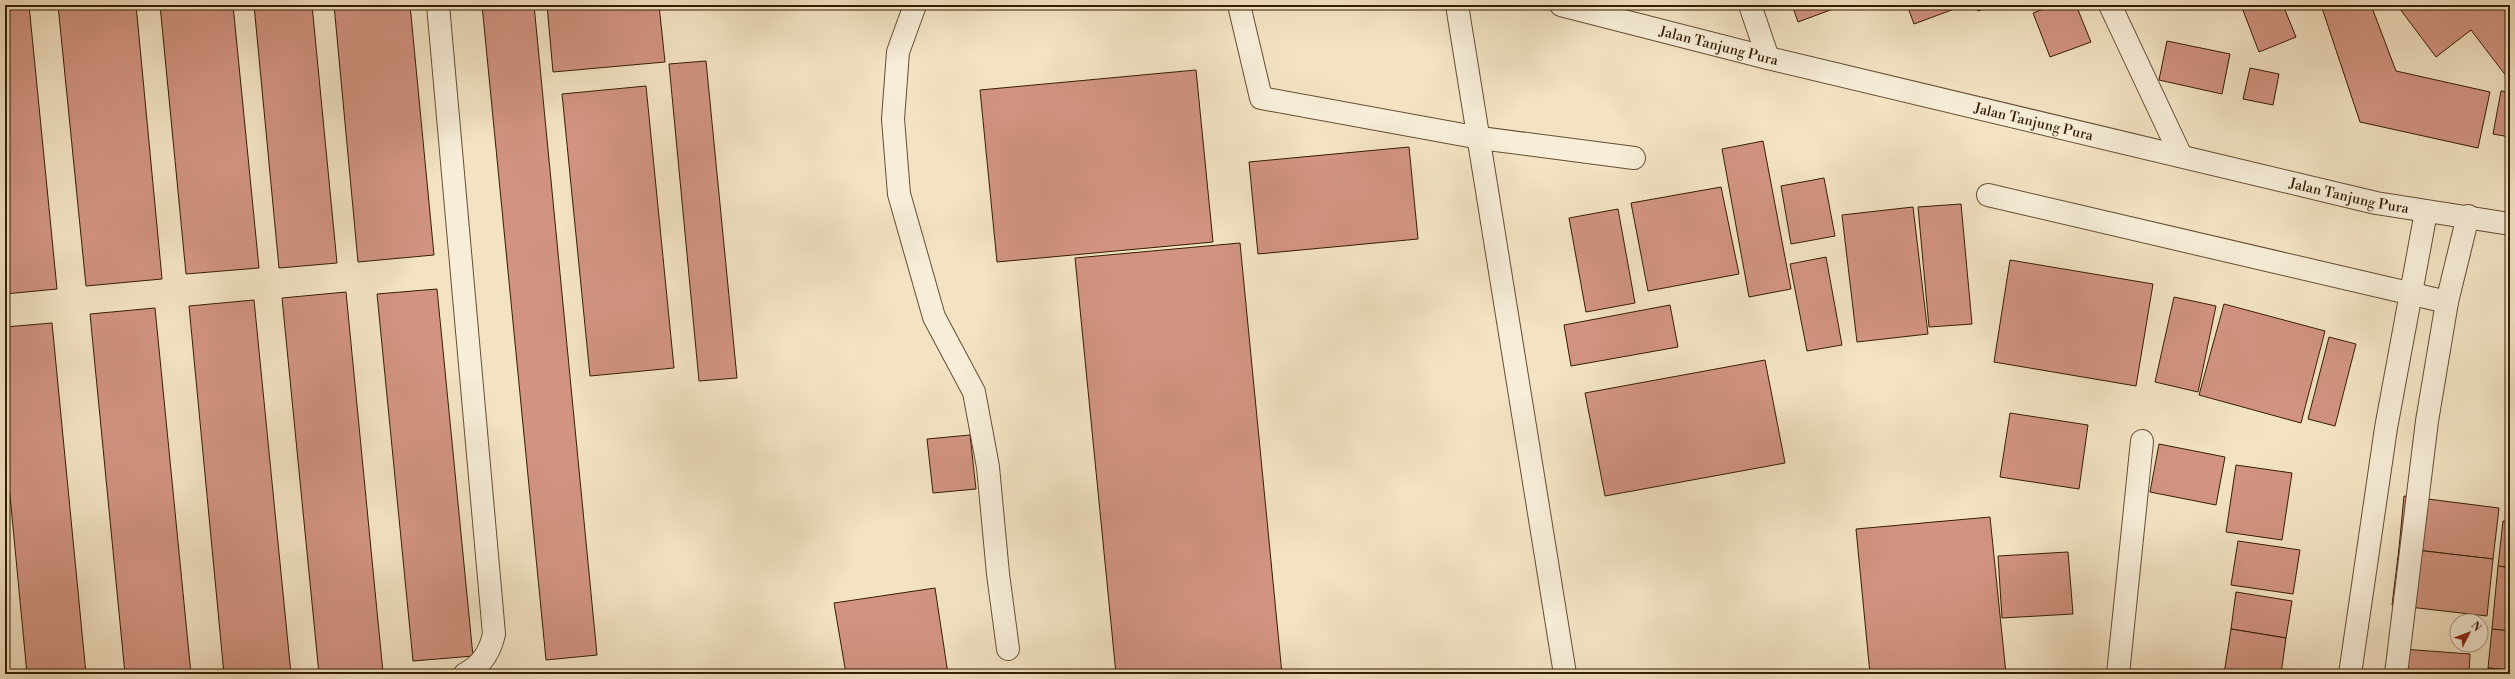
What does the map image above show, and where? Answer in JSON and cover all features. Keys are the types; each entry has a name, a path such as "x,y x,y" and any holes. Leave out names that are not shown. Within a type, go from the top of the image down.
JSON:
{"street":[{"path":"438,5 494,634 491,650 481,662 465,674"},
{"path":"916,5 898,52 893,119 899,194 934,317 974,392 988,467 998,574 1008,649"},
{"path":"1240,5 1260,98 1480,138 1634,158"},
{"path":"1457,5 1480,138 1565,674"},
{"name":"Jalan Tanjung Pura","path":"1561,5 1768,58 2376,203 2426,212 2468,216 2510,224"},
{"path":"1750,5 1768,58"},
{"path":"2110,5 2181,156"},
{"path":"1988,195 2447,302"},
{"path":"2350,674 2386,428 2426,212"},
{"path":"2396,674 2427,422 2447,302 2468,216"},
{"path":"2118,674 2142,441"}],"building":[{"path":"5,5 29,5 57,289 5,294"},
{"path":"58,5 136,5 162,279 86,286"},
{"path":"160,5 233,5 259,268 186,274"},
{"path":"254,5 312,5 337,263 279,268"},
{"path":"334,5 410,5 434,255 358,262"},
{"path":"482,5 534,5 597,655 546,660"},
{"path":"547,5 659,5 665,62 553,72"},
{"path":"1792,5 1832,5 1833,9 1798,22"},
{"path":"1907,5 1956,5 1957,8 1914,24"},
{"path":"1976,5 1996,5 1978,11"},
{"path":"2054,5 2076,5 2091,42 2050,57 2033,13"},
{"path":"2241,5 2283,5 2296,37 2259,52"},
{"path":"2321,5 2371,5 2396,71 2490,92 2478,148 2360,122"},
{"path":"2397,5 2510,5 2510,81 2471,30 2436,57"},
{"path":"2167,41 2230,54 2222,94 2159,80"},
{"path":"706,61 737,378 699,381 669,64"},
{"path":"2250,68 2279,74 2273,105 2243,99"},
{"path":"1196,70 1213,242 997,262 980,90"},
{"path":"646,86 674,368 590,376 562,94"},
{"path":"2501,91 2510,92 2510,137 2493,134"},
{"path":"1763,141 1791,289 1749,297 1722,149"},
{"path":"1409,147 1418,239 1258,254 1249,162"},
{"path":"1824,178 1835,236 1791,244 1781,186"},
{"path":"1721,187 1739,274 1648,291 1631,203"},
{"path":"1961,204 1972,324 1929,327 1918,207"},
{"path":"1913,207 1928,334 1857,342 1842,215"},
{"path":"1618,209 1635,303 1586,312 1569,218"},
{"path":"1240,243 1282,674 1116,674 1075,258"},
{"path":"1826,257 1842,345 1807,351 1790,264"},
{"path":"2010,260 2153,284 2136,386 1994,362"},
{"path":"437,289 473,656 413,661 377,294"},
{"path":"346,292 383,673 319,674 282,298"},
{"path":"2174,297 2216,306 2198,392 2155,382"},
{"path":"254,300 291,674 224,674 189,306"},
{"path":"2224,304 2325,331 2301,423 2199,395"},
{"path":"1670,305 1678,347 1571,366 1564,325"},
{"path":"155,308 191,674 125,674 90,314"},
{"path":"52,323 86,674 27,674 5,443 5,327"},
{"path":"2329,337 2356,344 2335,426 2308,419"},
{"path":"1765,360 1785,463 1605,496 1585,393"},
{"path":"2010,413 2088,425 2079,489 2000,477"},
{"path":"970,435 976,489 933,493 927,439"},
{"path":"2159,444 2225,457 2216,505 2150,492"},
{"path":"2236,465 2292,473 2282,540 2226,532"},
{"path":"2404,496 2499,508 2493,559 2399,548"},
{"path":"1990,517 2006,674 1870,674 1856,529"},
{"path":"2503,521 2510,522 2510,568 2498,566"},
{"path":"2238,541 2300,550 2293,594 2231,585"},
{"path":"2399,548 2493,559 2487,613 2461,613 2392,605"},
{"path":"2068,552 2073,614 2002,618 1998,556"},
{"path":"2498,566 2510,568 2510,631 2492,629"},
{"path":"935,588 948,674 846,674 834,603"},
{"path":"2236,592 2292,601 2286,638 2231,629"},
{"path":"2231,629 2286,638 2281,674 2224,674"},
{"path":"2492,629 2510,631 2510,670 2488,668"},
{"path":"2402,649 2470,654 2469,674 2401,674"},
{"path":"2123,668 2165,674 2122,674"},
{"path":"2488,668 2510,670 2510,674 2488,674"}]}
